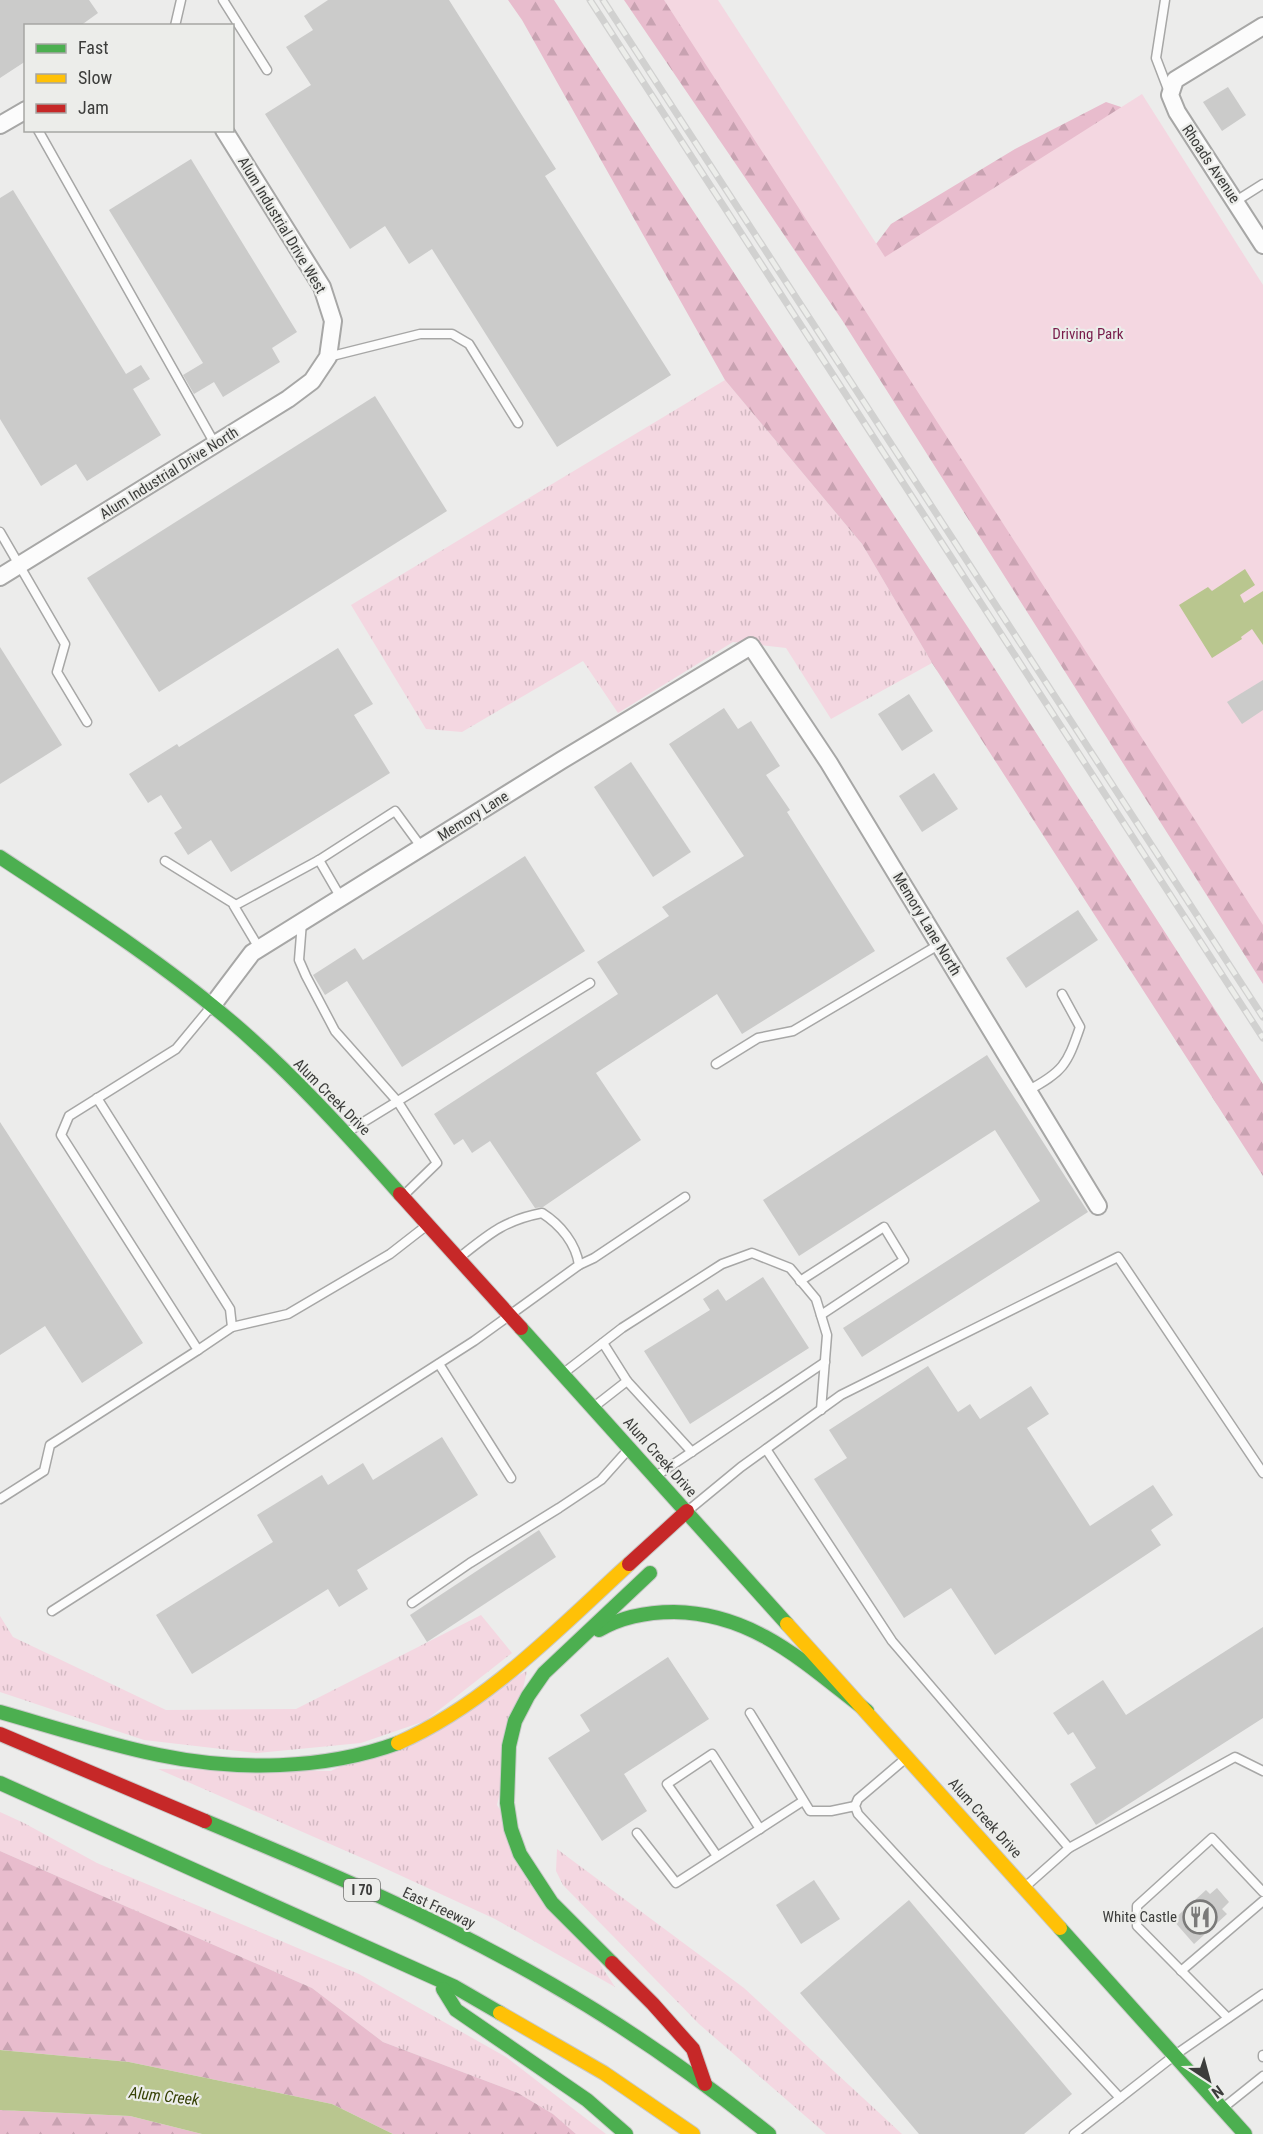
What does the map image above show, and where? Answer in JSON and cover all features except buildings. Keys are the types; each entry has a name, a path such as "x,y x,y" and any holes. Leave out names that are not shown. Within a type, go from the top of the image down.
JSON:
{"main road":[{"name":"Alum Creek Drive","path":"0,857 106,926 212,1006 346,1133 1245,2134"},
{"path":"684,1533 687,1511"},
{"path":"0,1712 146,1753 234,1764 311,1763 376,1751 400,1743 440,1722 476,1697 587,1603 687,1511"},
{"path":"657,1567 564,1653 544,1673 528,1696 515,1721 509,1746 506,1772 507,1803 511,1829 520,1854 552,1903 653,2004 693,2049 705,2084"},
{"path":"564,1653 608,1624 634,1615 694,1612 725,1618 751,1629 790,1653 867,1711"},
{"name":"East Freeway","path":"0,1734 303,1864 474,1942 621,2028 705,2084 769,2134"},
{"path":"0,1783 465,1992 562,2047 693,2134"},
{"path":"436,1979 456,2010 587,2100 626,2134"}],"street":[{"path":"1173,88 1263,26"},
{"name":"Rhoads Avenue","path":"1173,88 1177,112 1263,245"},
{"path":"0,125 24,111"},
{"name":"Alum Industrial Drive West","path":"225,132 322,286 333,321 328,357"},
{"name":"Alum Industrial Drive North","path":"0,577 288,399 312,381 328,357"},
{"name":"Memory Lane","path":"212,1006 252,953 259,948 751,646"},
{"name":"Memory Lane North","path":"751,646 829,763 940,944 1026,1091 1098,1206"}],"lane":[{"path":"175,24 181,0"},
{"path":"223,0 267,70"},
{"path":"1166,0 1156,58 1173,88"},
{"path":"39,132 215,444"},
{"path":"1236,201 1263,184"},
{"path":"328,357 420,334 452,334 469,344 518,423"},
{"path":"0,532 65,644 57,672 87,722"},
{"path":"236,905 319,860 395,811 422,848"},
{"path":"319,860 341,898"},
{"path":"165,861 236,905"},
{"path":"236,905 234,906 259,948"},
{"path":"302,922 299,960 335,1031 398,1102 437,1163 404,1195"},
{"path":"716,1064 758,1038 793,1031 940,944"},
{"path":"346,1133 590,984"},
{"path":"1026,1091 1051,1078 1070,1056 1080,1027 1062,994"},
{"path":"198,1350 61,1135 69,1116 176,1049 212,1006"},
{"path":"97,1098 230,1309 232,1327"},
{"path":"52,1611 439,1364 579,1265 594,1258 685,1197"},
{"path":"458,1258 494,1229 514,1220 542,1214 553,1220 565,1233 575,1250 579,1265"},
{"path":"0,1499 44,1471 50,1444 232,1327 288,1314 390,1254 429,1224"},
{"path":"800,1281 884,1227 904,1260 821,1315"},
{"path":"562,1375 622,1328 722,1264 752,1253 790,1268 816,1299 827,1335 821,1410"},
{"path":"687,1511 766,1449 841,1395 1118,1257 1263,1473"},
{"path":"603,1343 627,1381 692,1452"},
{"path":"656,1477 825,1362"},
{"path":"439,1364 511,1478"},
{"path":"593,1408 627,1381"},
{"path":"412,1604 470,1563 602,1480 629,1448"},
{"path":"766,1449 892,1641 1069,1848"},
{"path":"750,1713 810,1811 831,1811 855,1806"},
{"path":"717,1856 667,1784 712,1754 760,1829"},
{"path":"908,1757 863,1793 855,1806 858,1814 1120,2098"},
{"path":"1024,1887 1069,1848 1234,1757 1263,1771"},
{"path":"637,1833 676,1883 803,1802"},
{"path":"1228,2018 1137,1926 1137,1906 1212,1838 1263,1892"},
{"path":"1181,1971 1263,1901"},
{"path":"1074,2134 1175,2055 1263,1994"},
{"path":"1222,2109 1263,2076"}],"green space":[{"path":"508,0 554,0 971,632 1263,1084 1263,1176 932,663 862,544 725,380 522,20"},
{"name":"Driving Park","path":"624,0 678,0 876,244 891,224 1015,149 1106,102 1121,107 1263,418 1263,984 842,320"},
{"name":"Driving Park","path":"664,0 718,0 885,257 1142,94 1263,285 1263,925"},
{"path":"725,380 862,544 932,663 831,719 786,648 733,642 618,713 583,661 462,732 426,729 351,605"},
{"path":"481,1615 512,1653 425,1721 361,1743 257,1753 144,1740 0,1692 0,1616 13,1637 166,1710 296,1709"},
{"path":"527,1671 497,1805 615,1987 495,1919 158,1769 331,1771"},
{"path":"0,1812 97,1863 359,1974 506,2057 606,2134 576,2134 553,2114 518,2093 383,2042 312,1988 0,1851"},
{"path":"557,1849 744,1988 902,2134 826,2134 699,2024 563,1885 556,1871"},
{"path":"0,1851 312,1988 383,2042 518,2093 553,2114 576,2134 393,2134 332,2104 129,2062 0,2050"},
{"path":"0,2110 130,2116 202,2134 0,2134"}],"water":[{"path":"1245,569 1255,585 1240,595 1244,603 1263,591 1263,645 1252,629 1241,637 1242,639 1212,658 1179,605 1208,587 1212,591"},
{"name":"Alum Creek","path":"0,2050 129,2062 332,2104 393,2134 202,2134 130,2116 0,2110"}],"railway":[{"path":"590,0 1263,1038"},
{"path":"603,0 1263,1017"}],"traffic: fast":[{"path":"0,857 144,954 227,1018 295,1081 400,1194"},
{"path":"521,1328 787,1624"},
{"path":"612,1963 552,1903 520,1854 511,1829 507,1803 509,1746 515,1721 528,1696 544,1673 650,1573"},
{"path":"599,1630 626,1618 664,1612 703,1615 730,1621 755,1632 801,1660 867,1711"},
{"path":"0,1712 139,1751 218,1764 310,1763 340,1759 398,1743"},
{"path":"0,1783 455,1987 500,2013"},
{"path":"205,1821 381,1897 509,1961 636,2036 769,2134"},
{"path":"1060,1928 1245,2134"},
{"path":"443,1989 456,2010 587,2100 626,2134"}],"traffic: slow":[{"path":"398,1743 431,1727 462,1708 491,1686 548,1639 629,1564"},
{"path":"787,1624 1060,1928"},
{"path":"500,2013 604,2073 693,2134"}],"traffic: jam":[{"path":"400,1194 521,1328"},
{"path":"629,1564 687,1511"},
{"path":"0,1734 205,1821"},
{"path":"612,1963 693,2049 705,2084"}],"place":[{"name":"White Castle","path":"1200,1917"}]}
